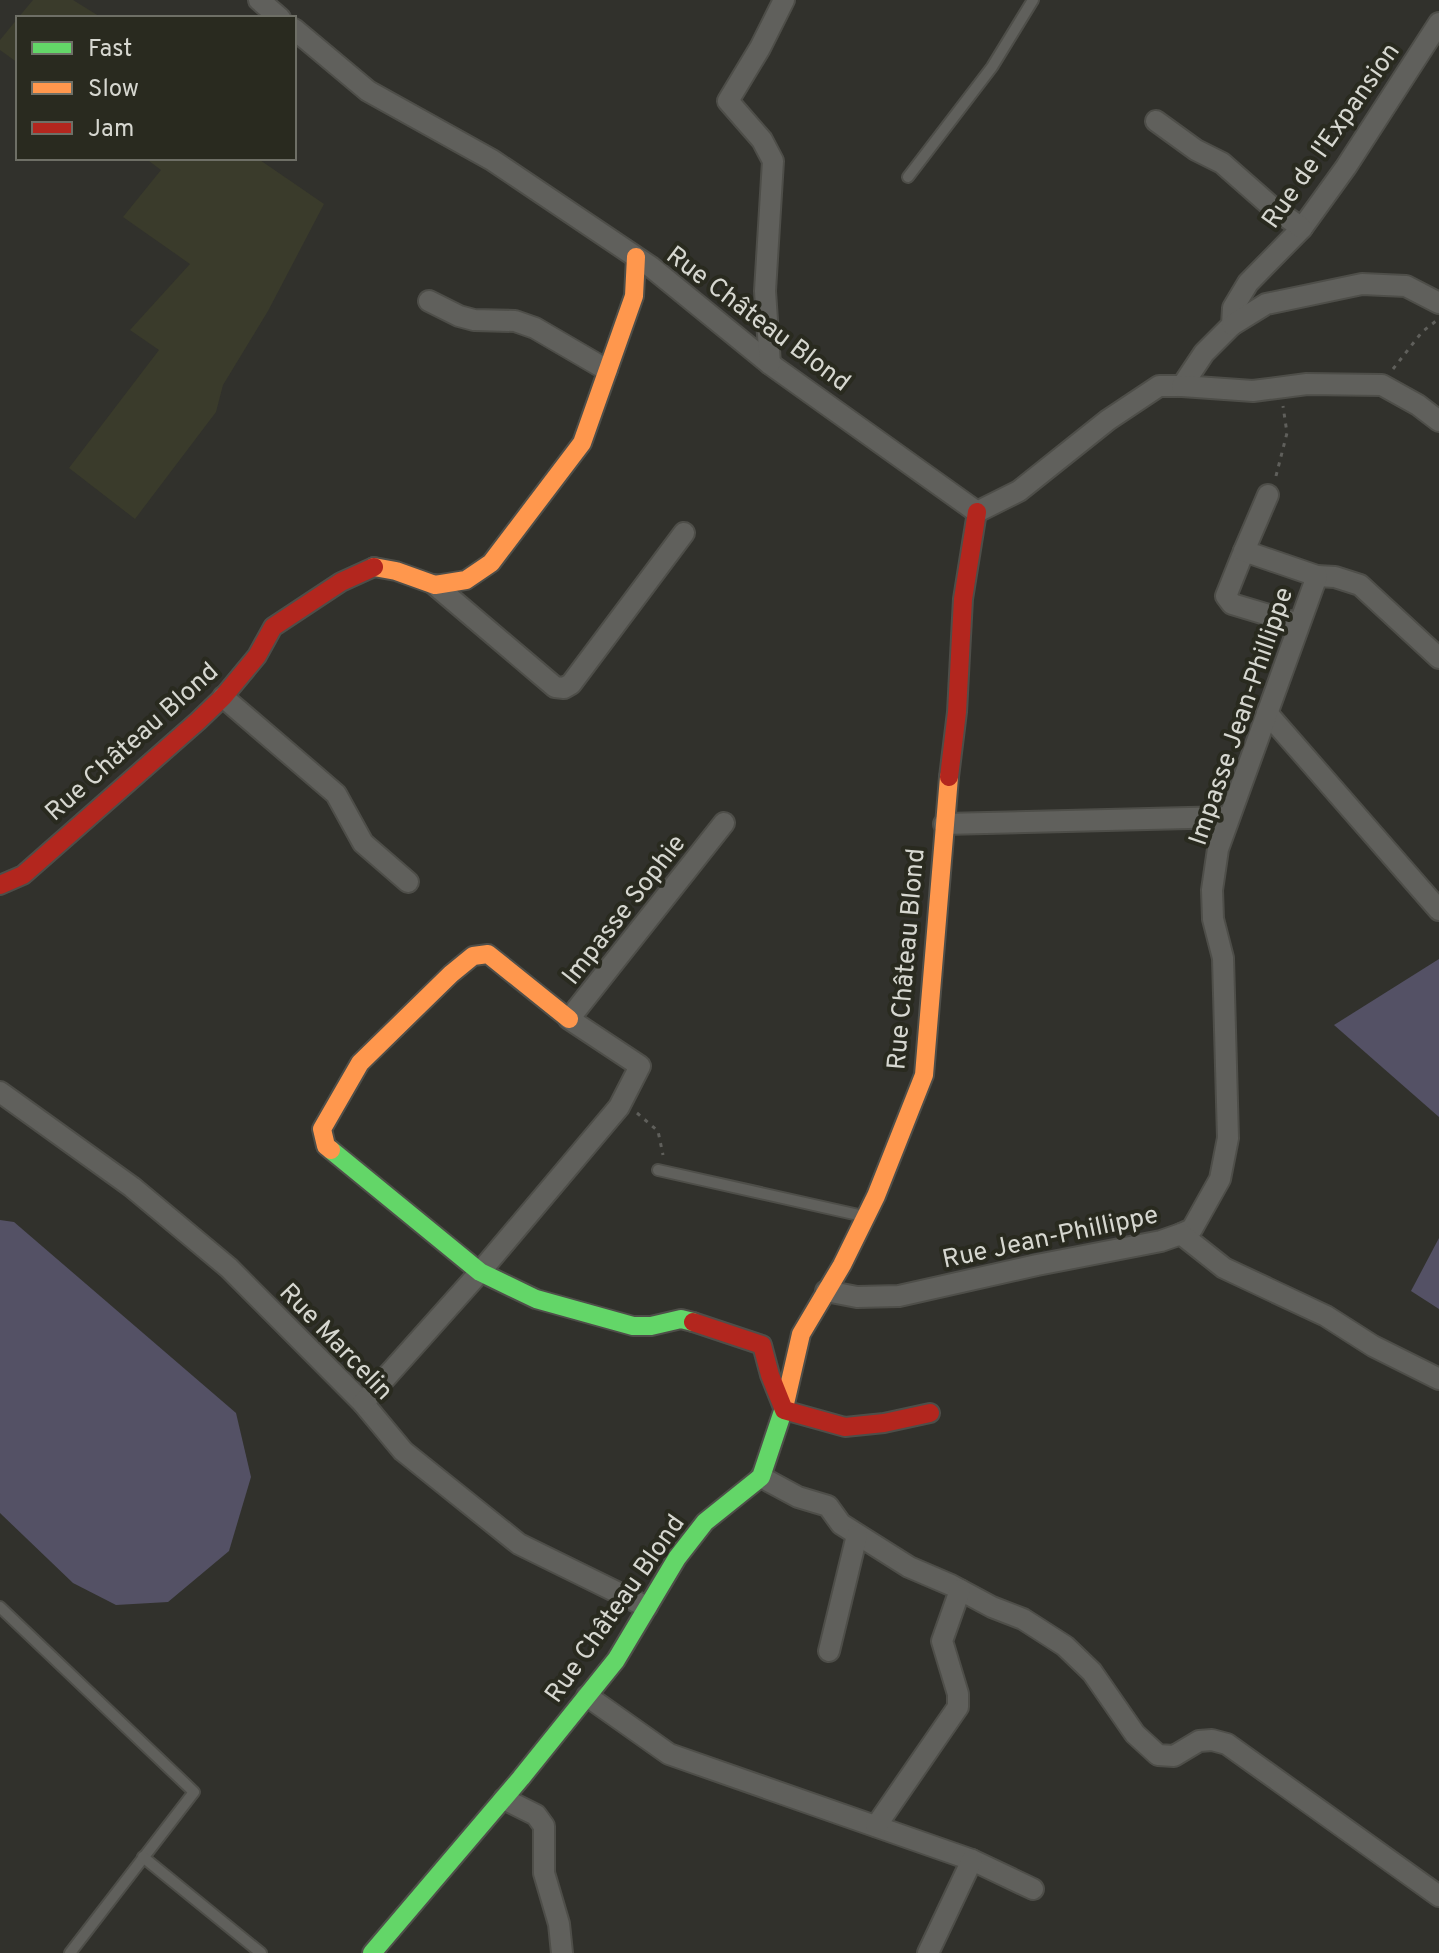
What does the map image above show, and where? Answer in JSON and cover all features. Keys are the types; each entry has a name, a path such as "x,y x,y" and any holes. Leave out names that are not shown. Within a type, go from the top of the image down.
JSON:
{"street":[{"path":"259,0 278,16"},
{"path":"770,364 765,291 773,161 762,140 728,101 784,0"},
{"name":"Rue de l'Expansion","path":"1182,386 1204,353 1232,325 1233,308 1248,283 1302,228 1346,167 1439,23"},
{"name":"Rue Château Blond","path":"296,31 368,91 492,160 636,257 770,364 977,512 963,599 957,712 944,824 924,1075 876,1196 801,1334 784,1410 761,1477 705,1522 677,1558 616,1660 504,1799 372,1953"},
{"path":"1156,121 1196,150 1222,163 1273,208 1302,228"},
{"name":"Rue Château Blond","path":"0,885 23,875 223,697 257,656 273,627 341,582 372,567 396,571 435,585 466,580 491,563 582,443 634,296 636,257"},
{"path":"1232,325 1266,304 1362,284 1406,286 1439,303"},
{"path":"429,301 474,320 515,321 535,328 607,370"},
{"path":"977,512 1019,491 1108,420 1159,386 1253,391 1307,384 1382,385 1439,421"},
{"path":"1268,495 1226,596 1232,604 1299,624"},
{"path":"435,585 530,668 555,687 564,688 571,684 684,533"},
{"name":"Impasse Jean-Phillippe","path":"1181,1234 1192,1229 1220,1179 1228,1138 1223,958 1213,919 1212,890 1218,849 1317,576 1244,551"},
{"path":"1317,576 1335,577 1360,585 1439,658"},
{"path":"223,697 330,788 363,843 408,882"},
{"path":"1267,713 1439,910"},
{"path":"944,824 1229,817"},
{"name":"Impasse Sophie","path":"363,1403 480,1272 622,1100 640,1066 569,1019 724,823"},
{"path":"569,1019 488,954 473,956 360,1063 322,1129 326,1146 480,1272 536,1299 633,1326 651,1326 681,1319 762,1345 784,1410 845,1427 930,1413"},
{"name":"Rue Marcelin","path":"0,1092 132,1187 229,1268 363,1403 403,1451 519,1544 647,1607"},
{"name":"Rue Jean-Phillippe","path":"826,1291 857,1297 899,1296 1161,1241 1181,1234 1224,1268 1326,1316 1373,1346 1439,1379"},
{"path":"761,1477 798,1497 828,1506 841,1524 909,1567 1023,1619 1065,1646 1092,1672 1135,1734 1158,1755 1174,1756 1199,1741 1227,1744 1439,1896"},
{"path":"829,1651 857,1535"},
{"path":"876,1826 958,1707 958,1694 942,1641 960,1590"},
{"path":"587,1696 669,1754 972,1860 1033,1889"},
{"path":"504,1799 536,1815 544,1826 544,1873 559,1924 562,1953"},
{"path":"928,1953 972,1860"}],"lane":[{"path":"908,177 992,67 1033,0"},
{"path":"662,1171 865,1216"},
{"path":"0,1607 194,1792 70,1953"},
{"path":"143,1857 261,1953"}],"path":[{"path":"1382,385 1422,332 1439,319"},
{"path":"1268,495 1280,466 1287,433 1282,387"},
{"path":"622,1100 658,1131 662,1171"}],"shaded area":[{"path":"33,0 73,0 99,16 20,16"},
{"path":"16,20 16,62 0,50 0,40"},
{"path":"148,160 260,160 324,204 268,311 223,385 216,412 135,519 69,468 159,350 130,330 190,264 123,217 161,170"},
{"path":"1439,959 1439,1117 1334,1025"},
{"path":"0,1220 14,1222 236,1413 251,1477 229,1551 168,1602 116,1605 73,1583 0,1513"},
{"path":"1439,1238 1439,1309 1411,1291"}],"traffic: fast":[{"path":"331,1150 480,1272 536,1299 633,1326 651,1326 681,1319 693,1322"},
{"path":"372,1953 521,1778 616,1660 677,1558 705,1522 761,1477 784,1408"}],"traffic: slow":[{"path":"374,567 435,585 466,580 491,563 582,443 634,296 636,257"},
{"path":"784,1408 801,1334 842,1265 876,1196 924,1075 949,777"},
{"path":"331,1150 326,1146 322,1129 360,1063 473,956 488,954 569,1019"}],"traffic: jam":[{"path":"949,777 957,712 963,599 977,512"},
{"path":"0,885 23,875 198,721 257,656 273,627 341,582 374,567"},
{"path":"693,1322 762,1345 784,1410 845,1427 930,1413"}]}
